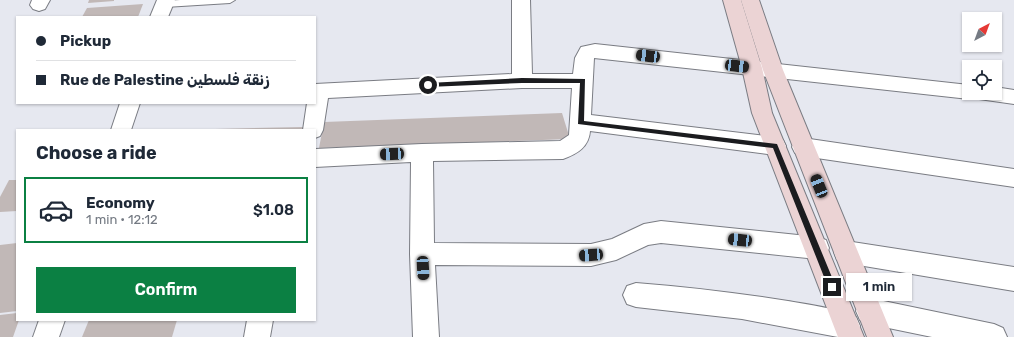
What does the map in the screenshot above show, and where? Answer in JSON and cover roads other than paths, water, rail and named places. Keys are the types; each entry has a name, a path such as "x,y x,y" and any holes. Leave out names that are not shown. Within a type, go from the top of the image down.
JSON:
{"main road":[{"path":"732,0 763,69 803,147 880,337"},
{"path":"750,0 763,69 762,113 849,331"}],"street":[{"path":"521,0 522,81"},
{"path":"316,158 422,153 564,150 577,142 580,133 584,58 588,52 595,51 962,91"},
{"path":"317,91 522,81 583,80"},
{"path":"1002,96 1014,97"},
{"path":"121,129 130,104"},
{"path":"313,129 316,104"},
{"path":"581,122 775,146"},
{"path":"803,147 1014,178"},
{"path":"422,153 422,254 426,337"},
{"path":"422,254 591,255 616,249 644,235 661,232 817,248"},
{"path":"846,252 1014,279"},
{"path":"636,295 682,298 787,313 849,331"},
{"path":"869,311 994,337"},
{"path":"46,337 52,321"},
{"path":"257,337 260,321"}],"lane":[{"path":"164,7 230,0"}]}
